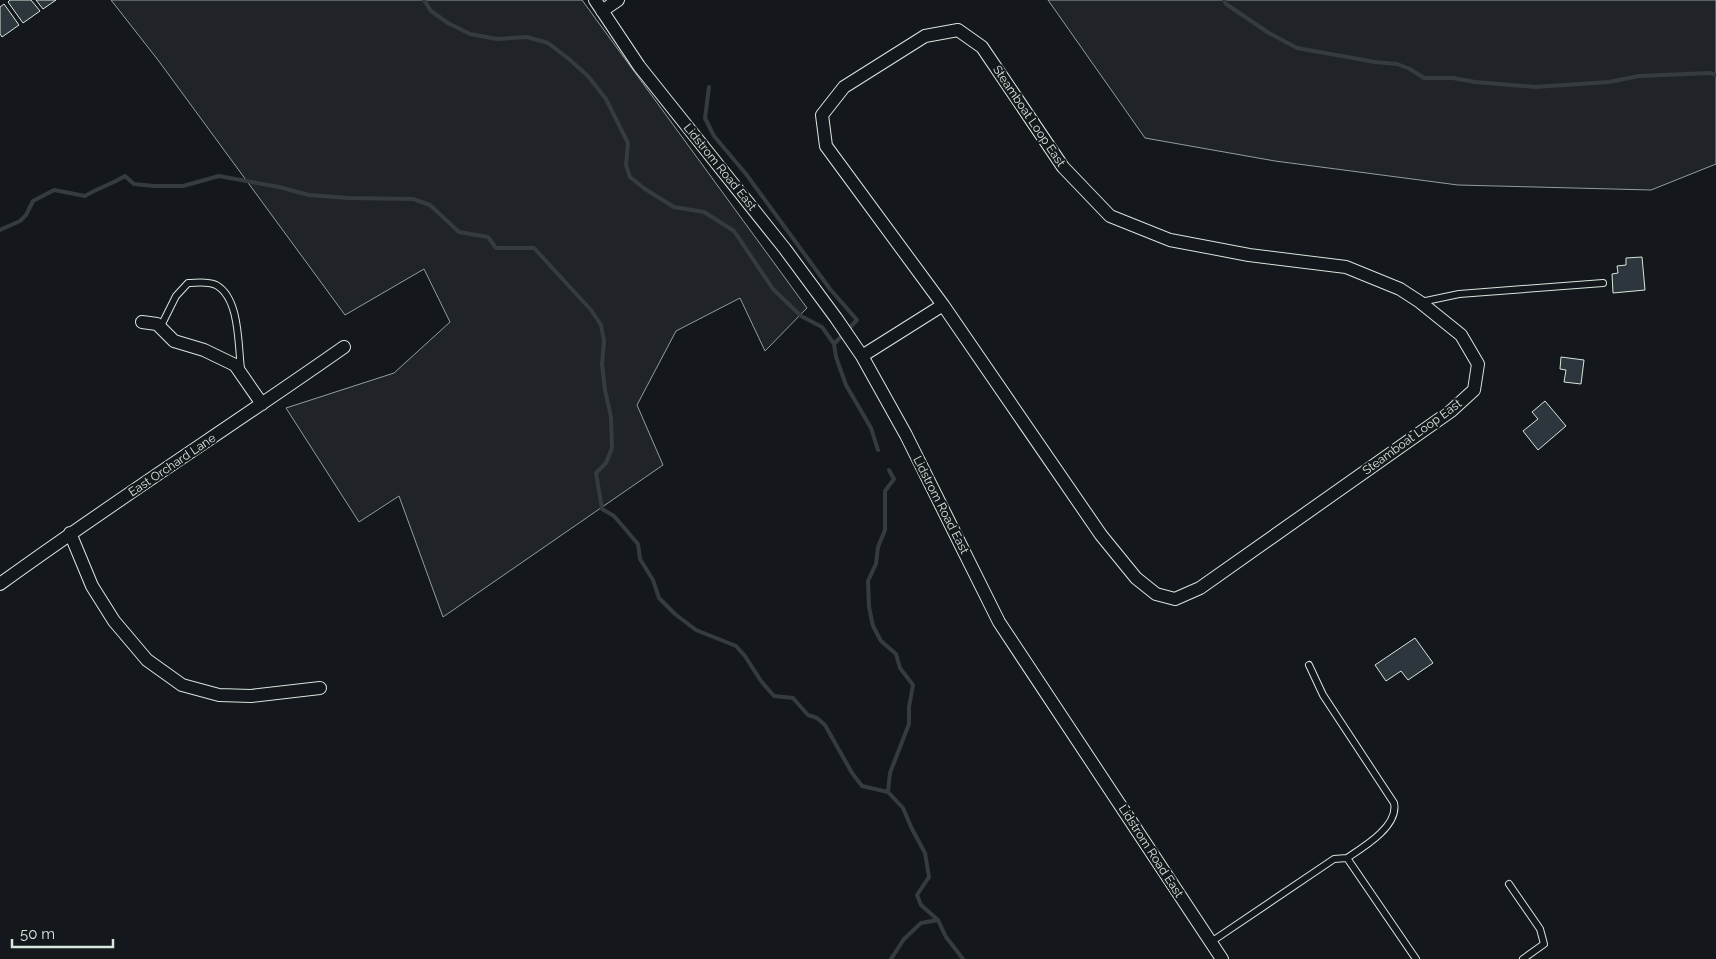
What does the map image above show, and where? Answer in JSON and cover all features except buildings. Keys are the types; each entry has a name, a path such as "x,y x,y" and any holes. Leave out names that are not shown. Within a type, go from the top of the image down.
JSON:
{"street":[{"path":"598,5 618,0"},
{"name":"Lidstrom Road East","path":"598,5 639,66 785,249 862,356 906,435 999,622 1222,959"},
{"name":"Steamboat Loop East","path":"958,30 982,47 1063,167 1110,216 1170,240 1249,254 1346,267 1400,288 1420,302 1461,335 1478,364 1474,390 1452,411 1200,588 1175,599 1156,594 1136,578 1101,535 943,305 826,146 822,115 844,87 924,36 958,30"},
{"path":"862,356 943,305"},
{"path":"142,322 157,324 174,341 204,350 235,365 262,404"},
{"name":"East Orchard Lane","path":"0,584 344,347"},
{"path":"70,534 92,586 114,621 146,660 182,685 218,695 251,696 320,688"}],"lane":[{"path":"160,328 176,296 188,283 204,282 215,285 227,294 233,306 241,375"},
{"path":"1420,302 1459,294 1604,283"},
{"path":"1212,942 1334,859 1347,858 1367,844 1386,828 1396,810 1394,803 1323,695 1309,665"},
{"path":"1347,858 1416,959"},
{"path":"1509,884 1540,929 1544,944 1523,959"}],"shaded area":[{"path":"111,0 582,0 807,308 765,351 740,298 676,331 637,405 663,465 443,617 399,496 359,522 286,408 394,373 450,322 424,269 345,315 158,60"},
{"path":"1048,0 1716,0 1716,164 1651,190 1458,185 1275,161 1145,138"}],"waterway":[{"path":"424,0 431,11 448,23 470,34 497,39 527,37 548,43 588,76 606,99 628,143 626,165 630,177 674,207 704,212 734,231 773,289 801,316 822,327 834,344 836,357 846,385 871,428 878,450"},
{"path":"1224,0 1226,4 1269,33 1297,48 1375,62 1397,64 1410,69 1424,78 1453,78 1475,82 1535,87 1609,82 1639,76 1711,73 1716,75"},
{"path":"709,87 705,118 714,136 746,174 830,289 857,320 834,344"},
{"path":"0,230 20,221 26,215 33,201 54,190 85,196 125,176 134,184 154,186 183,186 219,176 279,187 309,195 413,199 430,205 459,232 488,237 496,248 534,248 591,310 601,325 604,341 602,364 611,417 612,448 606,463 596,473 602,509 614,516 638,544 640,559 653,580 659,598 675,614 696,630 736,646 774,696 793,698 808,715 817,718 825,725 852,773 862,786 888,792 903,808 925,853 929,877 917,895 921,905 938,920 946,937 963,959"},
{"path":"888,792 890,773 909,724 909,707 913,685 900,668 896,654 881,641 873,626 869,607 868,581 876,564 878,547 885,530 885,491 894,479 889,470"},
{"path":"891,959 904,939 921,923 938,920"}]}
